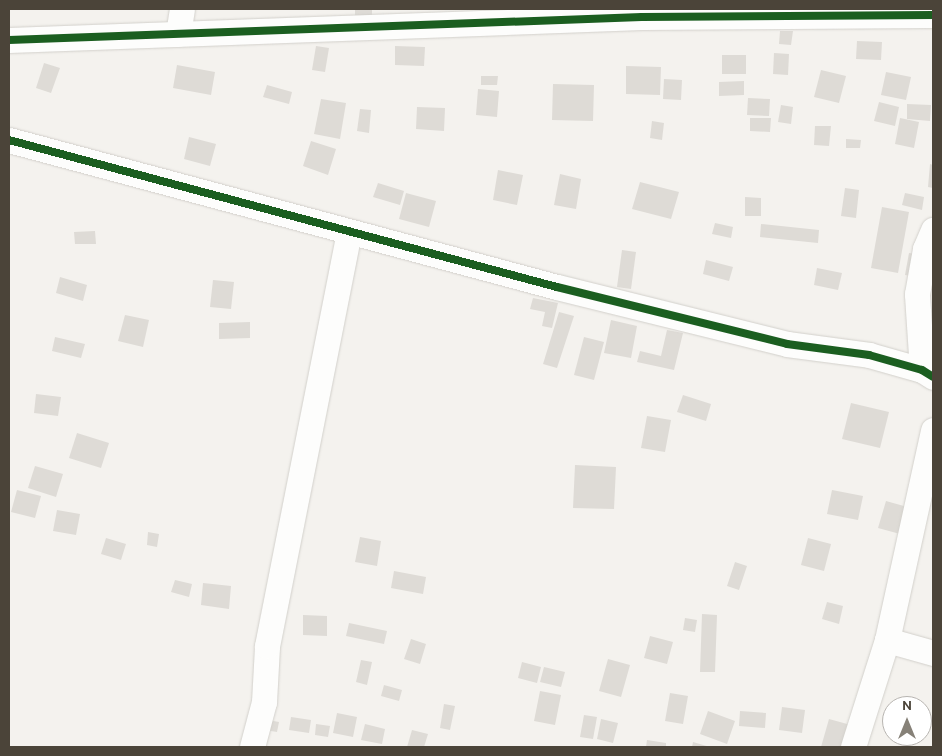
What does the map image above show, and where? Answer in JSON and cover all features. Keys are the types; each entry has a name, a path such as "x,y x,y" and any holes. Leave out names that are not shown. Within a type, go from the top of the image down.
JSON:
{"street":[{"path":"178,34 182,9"},
{"path":"9,40 639,13 918,13"},
{"path":"9,140 349,233 787,344 869,355 928,374 917,294 926,249 933,230"},
{"path":"252,747 264,702 266,646 349,233"},
{"path":"853,747 887,640 933,430"},
{"path":"887,640 933,653"}],"building":[{"path":"355,9 372,9 372,22 355,22"},
{"path":"780,31 793,31 791,45 779,44"},
{"path":"857,41 882,42 881,60 856,59"},
{"path":"316,46 329,48 325,72 312,70"},
{"path":"395,46 425,47 424,66 395,65"},
{"path":"774,53 789,54 788,75 773,74"},
{"path":"722,55 746,55 746,74 722,74"},
{"path":"44,63 60,68 51,93 36,88"},
{"path":"177,65 215,72 211,95 173,88"},
{"path":"626,66 661,67 660,95 626,94"},
{"path":"821,70 846,76 839,103 814,97"},
{"path":"886,72 911,77 906,100 881,95"},
{"path":"481,76 498,76 497,85 481,85"},
{"path":"664,79 682,80 681,100 663,99"},
{"path":"744,81 744,95 719,96 719,82"},
{"path":"553,84 594,85 593,121 552,120"},
{"path":"267,85 292,92 289,104 263,97"},
{"path":"478,89 499,91 497,117 476,115"},
{"path":"748,98 770,99 769,116 747,115"},
{"path":"321,99 346,103 340,139 314,134"},
{"path":"879,102 899,107 895,126 874,121"},
{"path":"907,104 931,105 930,121 907,119"},
{"path":"781,105 793,107 791,124 778,122"},
{"path":"417,107 445,108 444,131 416,129"},
{"path":"360,109 371,110 369,133 357,131"},
{"path":"750,118 771,118 770,132 750,131"},
{"path":"900,118 919,122 914,148 895,144"},
{"path":"652,121 664,123 662,140 650,138"},
{"path":"815,126 831,126 829,146 814,145"},
{"path":"189,137 216,144 210,166 184,159"},
{"path":"846,139 861,140 860,148 846,148"},
{"path":"311,141 336,149 328,175 303,166"},
{"path":"930,164 933,165 933,188 928,187"},
{"path":"498,170 523,175 517,205 493,200"},
{"path":"560,174 581,179 576,209 554,205"},
{"path":"640,182 679,192 671,219 632,209"},
{"path":"378,183 404,191 400,205 373,197"},
{"path":"845,188 859,190 856,218 841,216"},
{"path":"406,193 436,201 429,227 399,219"},
{"path":"905,193 924,197 922,210 902,205"},
{"path":"745,197 761,198 761,216 745,216"},
{"path":"882,207 909,212 898,273 871,268"},
{"path":"715,223 733,227 731,238 712,234"},
{"path":"761,224 819,230 818,243 760,237"},
{"path":"95,231 96,244 75,244 74,232"},
{"path":"622,250 636,252 631,289 617,287"},
{"path":"909,253 922,255 917,277 905,275"},
{"path":"706,260 733,267 729,281 703,274"},
{"path":"817,268 842,273 838,290 814,285"},
{"path":"60,277 87,285 83,301 56,293"},
{"path":"213,280 234,282 231,309 210,307"},
{"path":"533,298 558,303 552,328 542,326 545,312 530,309"},
{"path":"559,312 574,316 557,368 543,364"},
{"path":"125,315 149,320 143,347 118,341"},
{"path":"611,320 637,326 631,358 604,353"},
{"path":"250,322 250,338 219,339 219,323"},
{"path":"667,330 683,333 674,370 637,362 640,351 661,356"},
{"path":"55,337 85,344 81,358 52,351"},
{"path":"584,337 604,342 594,380 574,375"},
{"path":"36,394 61,397 58,416 34,413"},
{"path":"683,395 711,404 706,421 677,412"},
{"path":"851,403 889,412 880,448 842,439"},
{"path":"647,416 671,420 665,452 641,448"},
{"path":"77,433 109,443 101,468 69,458"},
{"path":"575,465 616,467 614,509 573,508"},
{"path":"35,466 63,474 56,497 28,488"},
{"path":"17,490 41,496 35,518 11,512"},
{"path":"832,490 863,496 858,520 827,514"},
{"path":"886,501 918,510 911,537 878,528"},
{"path":"57,510 80,514 76,535 53,531"},
{"path":"148,532 159,534 157,547 147,545"},
{"path":"360,537 381,541 377,566 355,562"},
{"path":"106,538 126,544 121,560 101,554"},
{"path":"808,538 831,544 824,571 801,565"},
{"path":"735,562 747,566 739,590 727,586"},
{"path":"394,571 426,577 423,594 391,588"},
{"path":"175,580 192,584 189,597 171,592"},
{"path":"203,583 231,586 229,609 201,605"},
{"path":"827,602 843,606 839,624 822,619"},
{"path":"702,614 717,615 715,672 700,672"},
{"path":"303,615 327,616 327,636 303,635"},
{"path":"685,618 697,620 695,632 683,630"},
{"path":"349,623 387,631 384,644 346,636"},
{"path":"650,636 673,642 667,664 644,658"},
{"path":"411,639 426,644 420,664 404,659"},
{"path":"608,659 630,665 621,697 599,691"},
{"path":"361,660 372,662 367,685 356,682"},
{"path":"522,662 541,667 537,683 518,678"},
{"path":"544,667 565,672 561,687 540,682"},
{"path":"384,685 402,690 399,701 381,696"},
{"path":"540,691 561,695 555,725 534,721"},
{"path":"670,693 688,696 683,724 665,721"},
{"path":"444,704 455,706 450,730 440,728"},
{"path":"782,707 805,710 802,733 779,730"},
{"path":"708,711 735,721 727,744 700,734"},
{"path":"740,711 766,713 765,728 739,726"},
{"path":"337,713 357,717 353,737 333,733"},
{"path":"584,715 597,717 593,739 580,737"},
{"path":"291,717 311,720 309,733 289,730"},
{"path":"601,719 618,723 613,743 597,739"},
{"path":"829,719 858,727 852,747 821,747"},
{"path":"268,720 279,722 277,732 265,730"},
{"path":"316,724 330,726 328,737 315,735"},
{"path":"365,724 385,729 382,744 361,740"},
{"path":"412,730 428,734 424,747 407,747"},
{"path":"647,740 666,743 666,747 646,747"},
{"path":"693,742 710,747 692,747"}],"cycle path":[{"path":"9,40 642,17 933,15"},
{"path":"9,140 557,287 787,344 869,355 922,370 933,377"}]}
